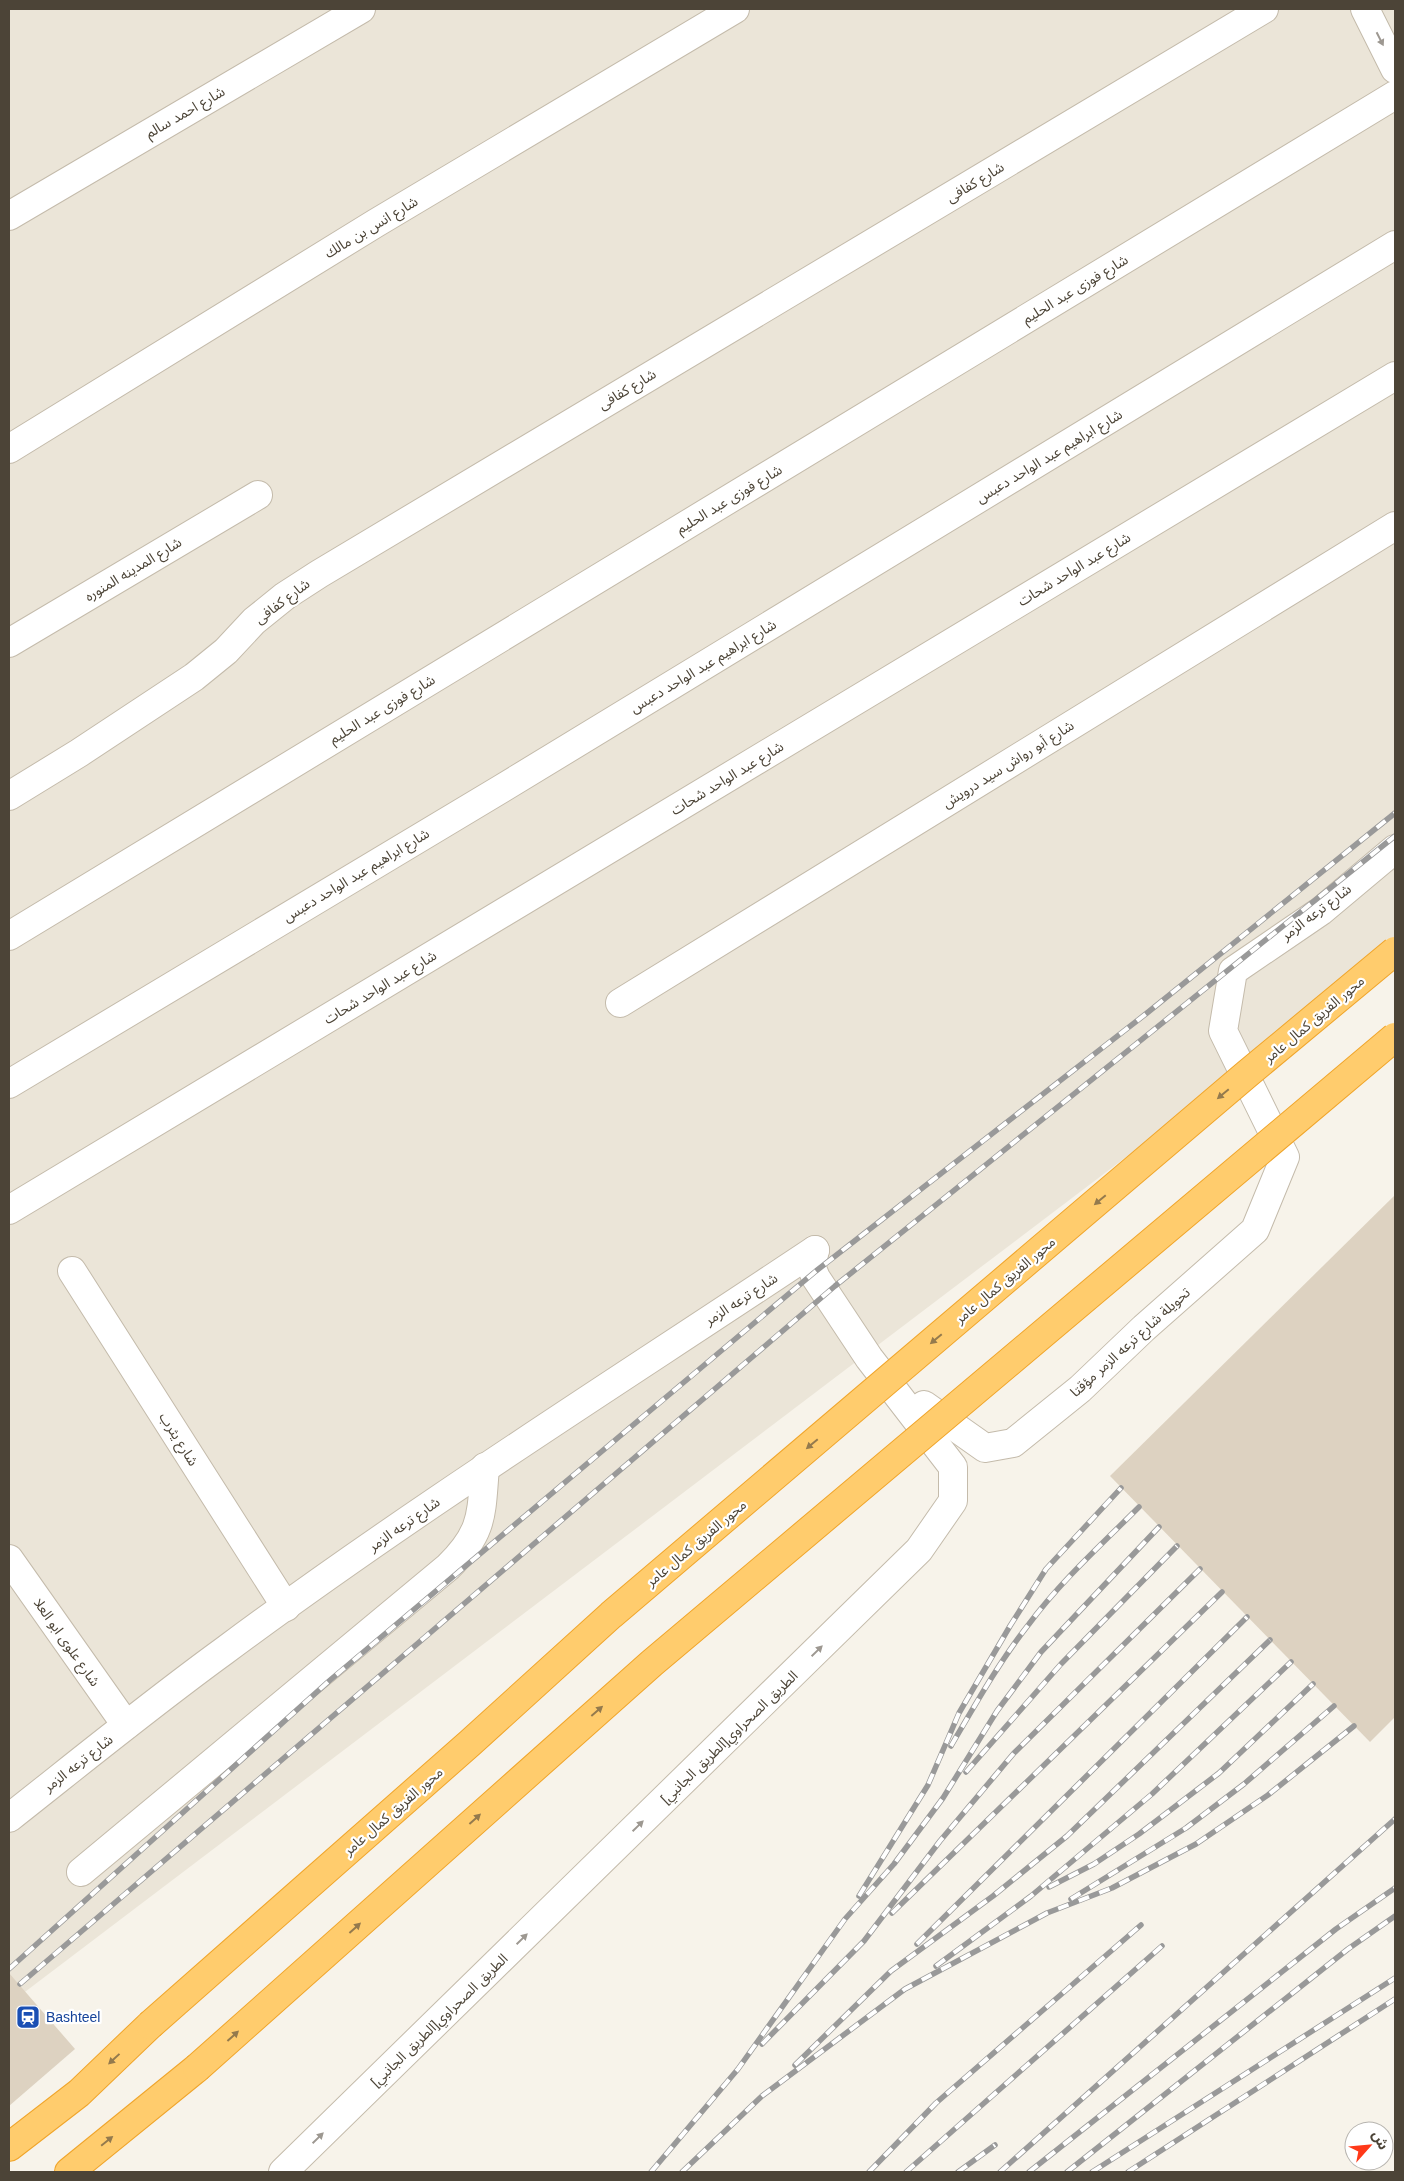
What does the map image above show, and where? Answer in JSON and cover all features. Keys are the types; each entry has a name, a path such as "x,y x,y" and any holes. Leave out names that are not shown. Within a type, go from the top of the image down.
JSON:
{"highway":[{"name":"محور الفريق كمال عامر","path":"9,2147 79,2093 150,2026 470,1743 611,1615 1395,951"},
{"path":"69,2172 197,2068 652,1663 1395,1037"}],"street":[{"name":"شارع احمد سالم","path":"9,216 361,9"},
{"name":"شارع انس بن مالك","path":"9,449 376,223 735,9"},
{"name":"شارع كفافى","path":"9,796 79,753 194,677 226,651 254,621 285,596 318,574 1264,9"},
{"path":"1365,9 1395,69"},
{"name":"شارع فوزى عبد الحليم","path":"9,936 1395,95"},
{"name":"شارع ابراهيم عبد الواحد دعبس","path":"9,1084 501,789 1395,245"},
{"name":"شارع عبد الواحد شحات","path":"9,1210 1395,376"},
{"name":"شارع المدينه المنوره","path":"9,643 258,494"},
{"name":"شارع أبو رواش سيد درويش","path":"620,1003 1395,526"},
{"name":"شارع ترعه الزمر","path":"1233,971 1321,911 1395,849"},
{"name":"تحويلة شارع ترعه الزمر مؤقتا","path":"815,1250 888,1360 924,1404 985,1448 1013,1443 1080,1389 1144,1328 1255,1230 1285,1156 1223,1031 1233,971"},
{"name":"شارع ترعه الزمر","path":"9,1818 224,1650 485,1467 815,1250"},
{"name":"الطريق الصحراوي[الطريق الجانبي]","path":"283,2172 920,1550 953,1501 953,1467 869,1358 816,1278 811,1266 815,1250"},
{"name":"شارع يثرب","path":"72,1271 286,1607"},
{"path":"81,1872 448,1567 465,1550 476,1531 481,1514 485,1467"},
{"name":"شارع علوى ابو العلا","path":"9,1559 126,1725"}],"shaded area":[{"path":"9,9 1395,9 1395,953 9,2004"}],"building":[{"path":"1395,1195 1395,1717 1370,1742 1110,1476"},
{"name":"Bashteel","path":"9,1973 75,2049 9,2106"}],"railway":[{"path":"9,1969 329,1681 816,1271 1147,1013 1395,813"},
{"path":"20,1984 835,1286 1395,836"},
{"path":"859,1896 928,1785 959,1713 1046,1569 1121,1488"},
{"path":"951,1746 997,1668 1041,1608 1082,1563 1139,1507"},
{"path":"651,2172 738,2069 845,1919 894,1864 943,1798 997,1711 1041,1652 1159,1527"},
{"path":"966,1772 1061,1664 1177,1546"},
{"path":"762,2044 864,1941 940,1841 1014,1753 1200,1569"},
{"path":"892,1913 1222,1592"},
{"path":"917,1944 1247,1617"},
{"path":"795,2065 891,1971 993,1896 1067,1836 1270,1640"},
{"path":"936,1966 1031,1896 1152,1794 1291,1662"},
{"path":"1049,1887 1094,1864 1139,1834 1219,1773 1313,1684"},
{"path":"1071,1899 1186,1828 1244,1784 1334,1706"},
{"path":"682,2172 762,2096 905,1989 1047,1913 1112,1888 1196,1844 1268,1795 1354,1726"},
{"path":"1000,2172 1395,1819"},
{"path":"1029,2172 1336,1929 1395,1888"},
{"path":"1067,2172 1348,1949 1395,1916"},
{"path":"869,2172 936,2103 1141,1925"},
{"path":"906,2172 1162,1946"},
{"path":"1092,2172 1395,1978"},
{"path":"1128,2172 1395,1999"},
{"path":"958,2172 995,2145"}],"place":[{"name":"Bashteel","path":"28,2017"}]}
